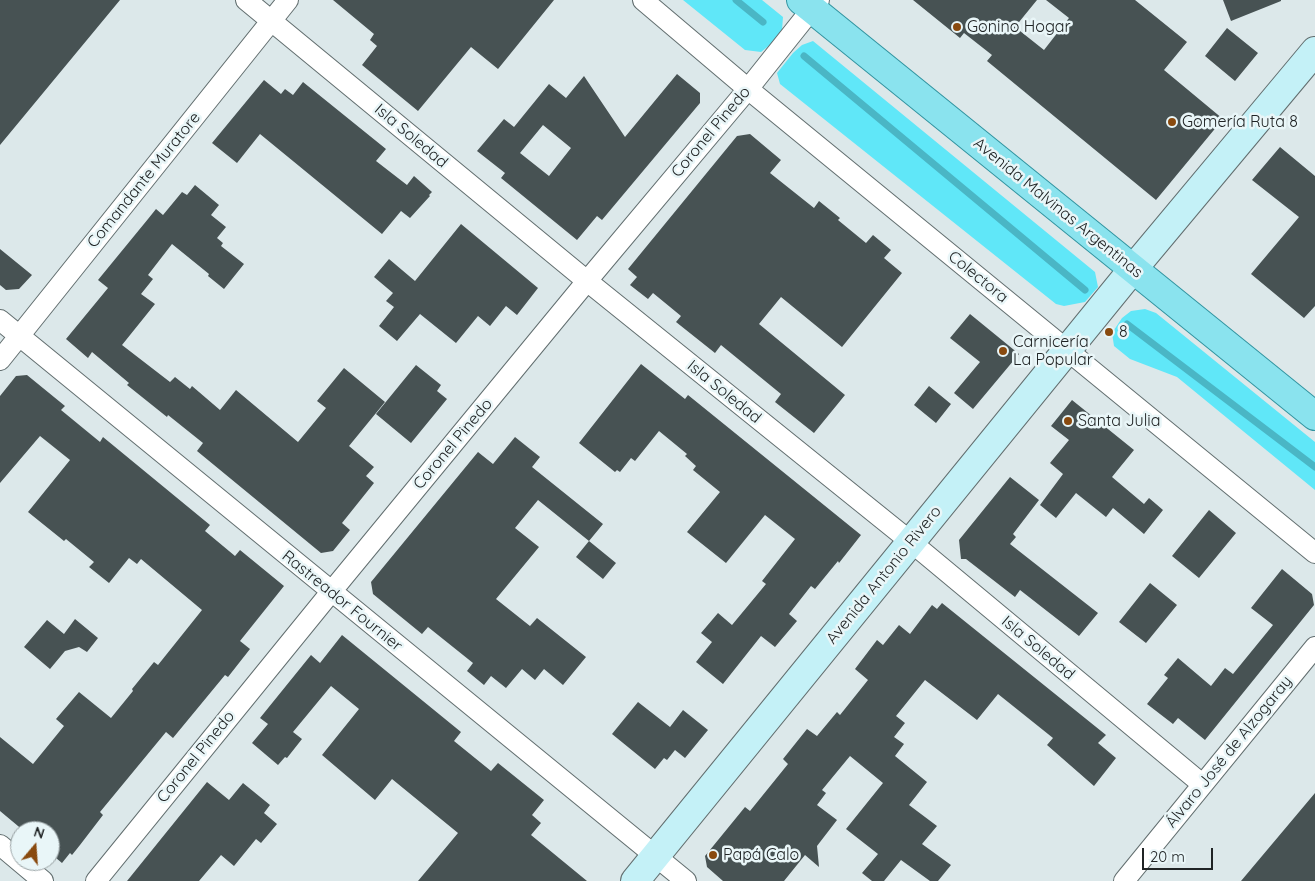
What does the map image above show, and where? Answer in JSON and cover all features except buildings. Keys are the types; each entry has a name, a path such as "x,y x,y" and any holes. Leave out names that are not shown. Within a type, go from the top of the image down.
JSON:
{"main road":[{"name":"Avenida Malvinas Argentinas","path":"811,3 1133,269 1315,416"},
{"name":"Avenida Antonio Rivero","path":"635,881 1133,269 1315,51"}],"street":[{"name":"Isla Soledad","path":"246,0 587,281 912,542 1202,784"},
{"name":"Comandante Muratore","path":"0,360 288,0"},
{"name":"Colectora","path":"642,0 1315,552"},
{"name":"Coronel Pinedo","path":"96,881 331,592 748,88 811,3"},
{"name":"Rastreador Fournier","path":"0,320 686,881"},
{"name":"Álvaro José de Alzogaray","path":"1124,881 1315,647"},
{"path":"0,845 43,881"}],"shaded area":[{"path":"683,0 762,0 783,17 782,30 776,40 761,52 745,50"},
{"path":"813,41 1095,272 1098,287 1085,302 1064,306 1056,304 780,84 777,73 802,45"},
{"path":"1145,309 1156,313 1315,442 1315,490 1177,377 1130,359 1114,346 1112,333 1122,318 1131,311"}],"waterway":[{"path":"736,0 763,22"},
{"path":"804,56 1085,290"},
{"path":"1127,324 1315,467"}],"place":[{"name":"Gonino Hogar","path":"957,27"},
{"name":"Gomería Ruta 8","path":"1172,122"},
{"name":"8","path":"1109,332"},
{"name":"Carnicería La Popular","path":"1003,351"},
{"name":"Santa Julia","path":"1068,421"},
{"name":"Papá Calo","path":"713,855"}]}
